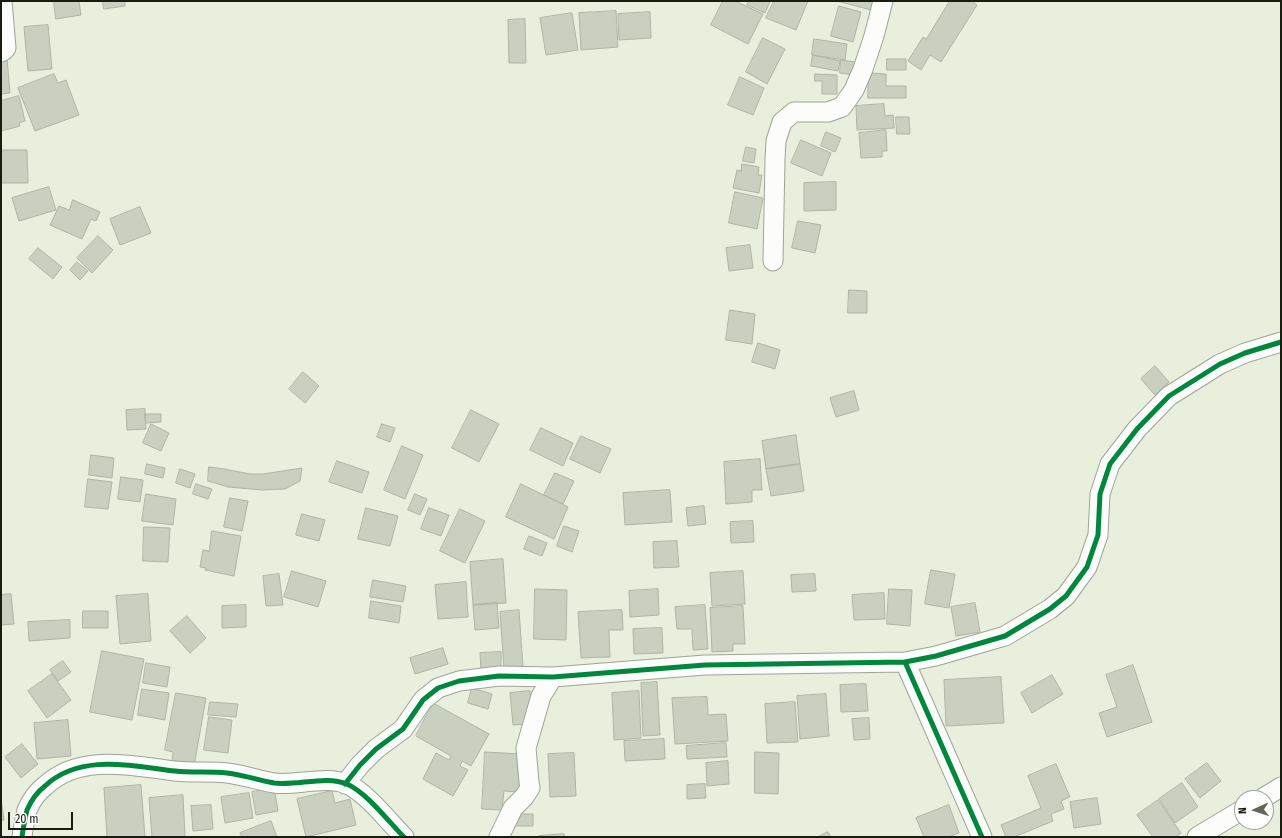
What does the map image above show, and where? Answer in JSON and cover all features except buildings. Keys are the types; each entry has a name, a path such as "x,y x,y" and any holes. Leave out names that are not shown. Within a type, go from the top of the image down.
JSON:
{"street":[{"path":"1,52 6,48 2,1"},
{"path":"774,261 776,141 782,122 794,112 828,112 842,107 854,90 863,69 874,36 883,1"},
{"path":"345,784 360,765 376,749 403,728 423,700 438,688 459,681 499,676 552,676 705,665 905,662 936,656 1005,636 1050,609 1066,596 1087,567 1098,535 1100,494 1110,464 1137,429 1169,396 1220,364 1245,353 1281,342"},
{"path":"905,662 982,837"},
{"path":"498,837 513,808 524,797 530,788 526,748 541,696 552,676"},
{"path":"22,837 28,809 37,793 53,778 74,768 96,765 121,765 185,772 226,773 248,776 275,783 333,781 359,790 404,837"},
{"path":"1197,837 1234,815"}],"cycle path":[{"path":"982,837 905,662 936,656 1005,636 1050,609 1066,596 1087,567 1098,535 1100,494 1110,464 1137,429 1169,396 1220,364 1245,353 1281,342"},
{"path":"345,784 360,765 376,749 403,729 423,700 438,688 459,681 499,676 553,677 705,665 905,662"},
{"path":"22,837 27,810 34,797 42,788 59,776 74,769 90,765 107,764 181,772 227,773 283,784 330,780 339,781 355,788 362,794 404,837"}]}
